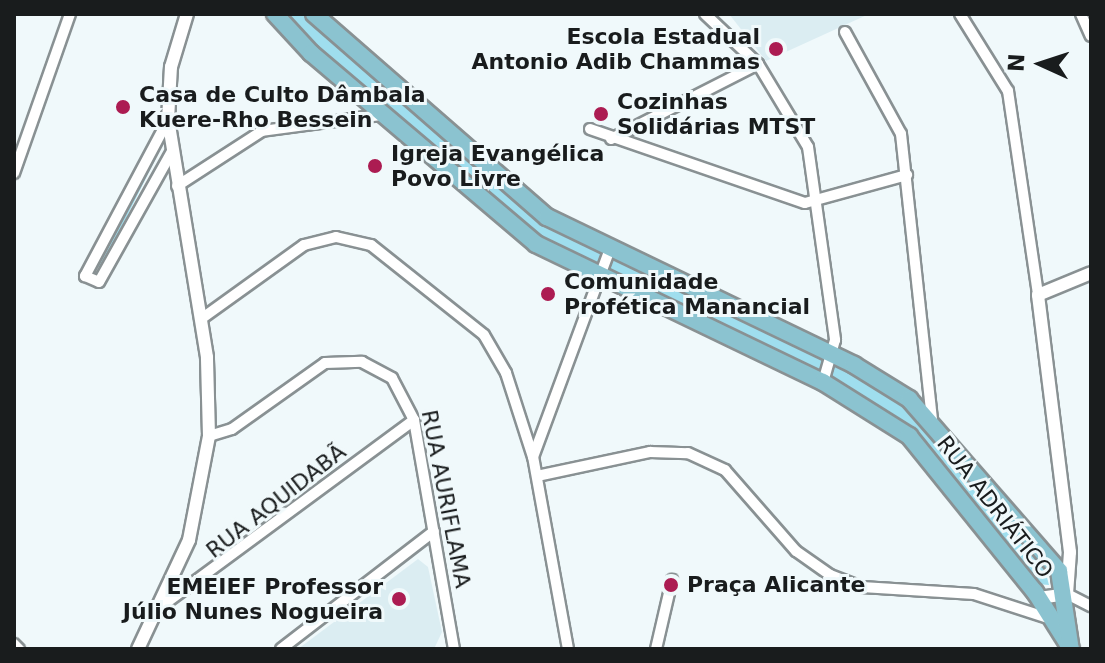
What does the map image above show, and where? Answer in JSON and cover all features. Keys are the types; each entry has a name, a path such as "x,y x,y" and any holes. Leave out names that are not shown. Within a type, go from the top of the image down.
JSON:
{"main road":[{"name":"RUA ADRIÁTICO","path":"275,14 381,115 515,229 598,279 823,382 925,451 1054,596 1071,649"},
{"name":"RUA ADRIÁTICO","path":"314,14 426,108 547,217 609,252 835,356 932,419 1059,571 1051,619 1071,649"}],"street":[{"path":"14,173 70,14"},
{"path":"138,649 189,540 209,436 201,319 171,153 168,120 171,67 187,14"},
{"path":"705,14 758,64 808,147 821,201 835,356 823,382"},
{"path":"960,14 1008,91 1038,295 1067,533 1054,596 1091,606"},
{"path":"1081,14 1091,36"},
{"path":"845,32 895,116 907,175 932,419"},
{"path":"611,139 758,64"},
{"path":"177,186 272,127 381,115"},
{"path":"168,120 85,276 99,282 171,153"},
{"path":"590,129 611,139 784,197 821,201 907,175"},
{"path":"201,319 304,245 336,237 371,245 484,335 506,373 533,457 568,649"},
{"path":"533,457 609,252"},
{"path":"1038,295 1091,273"},
{"name":"RUA AURIFLAMA","path":"209,436 232,429 308,371 343,360 392,378 414,420 453,648"},
{"name":"RUA AQUIDABÃ","path":"159,608 414,420"},
{"path":"537,476 650,452 688,453 725,470 796,551 830,575 862,587 974,594 1051,619"},
{"path":"281,649 434,531"},
{"path":"1059,571 1067,533"},
{"path":"656,649 672,580"},
{"path":"14,644 19,649"}],"shaded area":[{"path":"282,14 306,14 544,222 852,370 905,404 1044,566 1049,585 1037,584 929,447 894,417 539,240"},
{"name":"Escola Estadual Antonio Adib Chammas","path":"729,14 869,14 766,61"},
{"path":"156,158 102,266 98,267 152,159"},
{"name":"EMEIEF Professor Júlio Nunes Nogueira","path":"418,559 428,567 442,632 434,649 298,649"}],"place":[{"name":"Escola Estadual Antonio Adib Chammas","path":"776,49"},
{"name":"Casa de Culto Dâmbala Kuere-Rho Bessein","path":"123,107"},
{"name":"Cozinhas Solidárias MTST","path":"601,114"},
{"name":"Igreja Evangélica Povo Livre","path":"375,166"},
{"name":"Comunidade Profética Manancial","path":"548,294"},
{"name":"Praça Alicante","path":"671,585"},
{"name":"EMEIEF Professor Júlio Nunes Nogueira","path":"399,599"}]}
